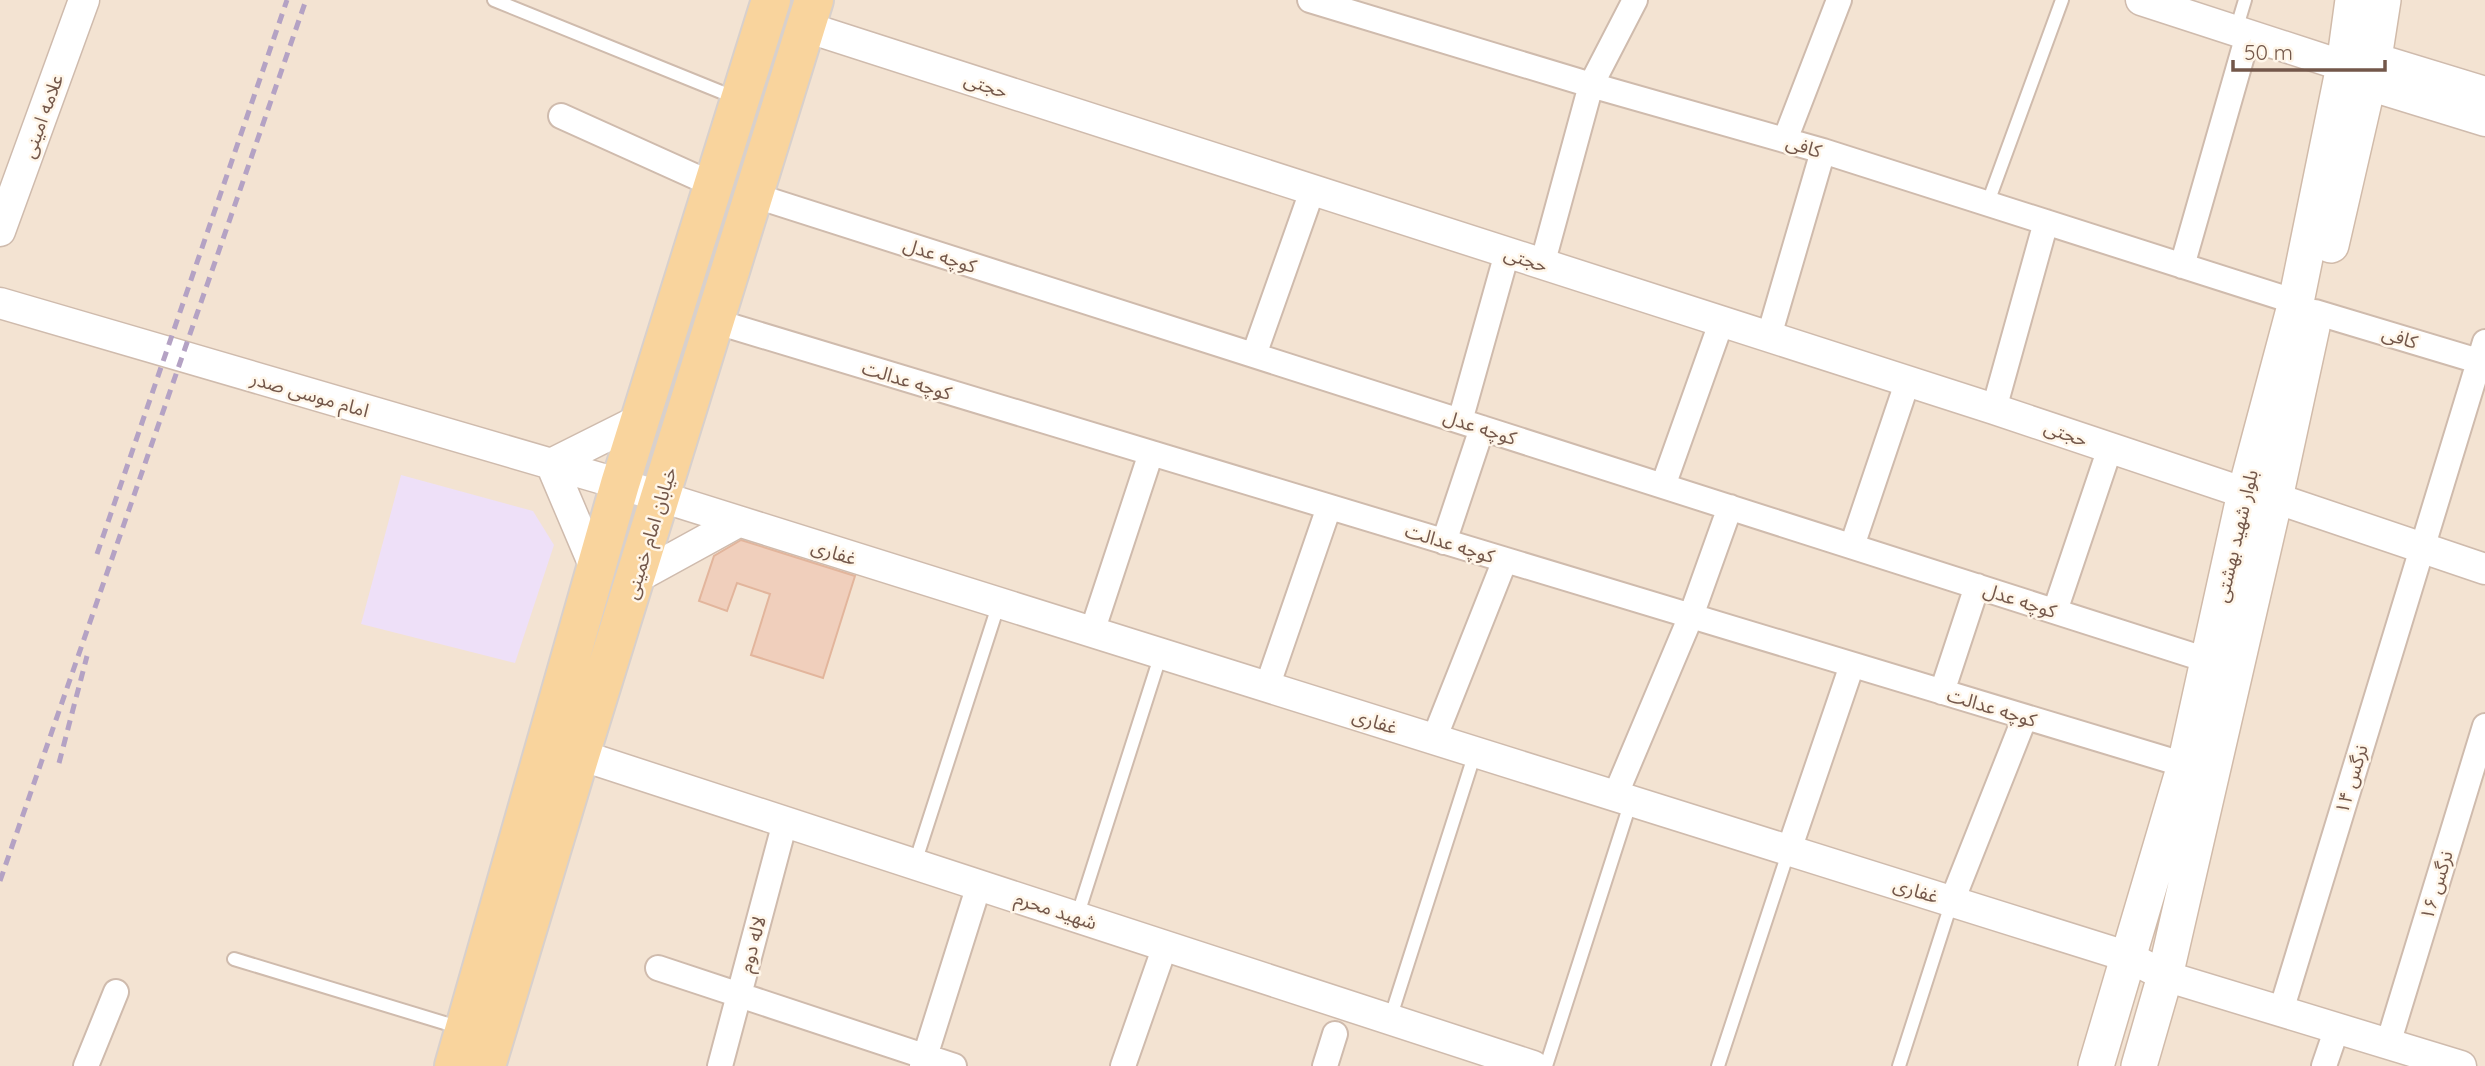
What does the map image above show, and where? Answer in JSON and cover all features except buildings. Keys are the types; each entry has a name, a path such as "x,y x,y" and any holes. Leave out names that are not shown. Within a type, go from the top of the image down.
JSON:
{"main road":[{"path":"454,1066 620,484 771,0"},
{"name":"بلوار شهید بهشتی","path":"2353,0 2362,70"},
{"name":"بلوار شهید بهشتی","path":"2139,1066 2165,976 2260,496 2362,70 2383,0"},
{"name":"خیابان امام خمینی","path":"486,1066 810,13"},
{"name":"بلوار شهید بهشتی","path":"2096,1066 2185,765 2207,660 2260,496"}],"street":[{"name":"علامه امینی","path":"0,232 84,0"},
{"name":"کافی","path":"1310,0 1591,85 1823,151 2305,307 2483,355"},
{"path":"1542,265 1591,85 1635,0"},
{"path":"1785,140 1839,0"},
{"path":"2141,0 2362,70 2485,121"},
{"name":"حجتی","path":"810,13 1312,191 1721,323 1769,336 2485,569"},
{"path":"2182,266 2242,33"},
{"path":"2362,70 2485,92"},
{"path":"561,116 714,185"},
{"path":"1769,336 1823,151"},
{"path":"1254,355 1312,191"},
{"name":"کوچه عدل","path":"753,195 2207,660"},
{"path":"1994,409 2046,222"},
{"path":"1444,542 1507,253"},
{"name":"امام موسی صدر","path":"0,303 620,484"},
{"name":"کوچه عدالت","path":"714,321 2185,765"},
{"path":"1663,486 1721,323"},
{"name":"نرگس ۱۴","path":"2281,1011 2421,547 2483,355"},
{"path":"1852,546 1907,383"},
{"path":"596,570 551,464 641,419"},
{"path":"2055,611 2110,448"},
{"path":"1092,632 1151,453"},
{"name":"غفاری","path":"620,484 2129,957 2165,976"},
{"path":"1268,687 1329,507"},
{"path":"1623,798 1730,507"},
{"path":"636,578 738,522"},
{"path":"1434,739 1506,560"},
{"path":"1942,692 1977,586"},
{"path":"1789,850 1852,665"},
{"path":"1952,901 2025,717"},
{"name":"نرگس ۱۶","path":"2388,1044 2485,726"},
{"name":"شهید محرم","path":"580,755 1533,1066"},
{"name":"لاله دوم","path":"720,1066 785,822"},
{"path":"924,1061 979,885"},
{"path":"1123,1066 1165,946"},
{"path":"658,968 738,993 924,1061 954,1066"},
{"path":"2165,976 2462,1066"},
{"path":"86,1066 116,992"},
{"path":"2324,1066 2337,1028"},
{"path":"1325,1066 1335,1034"}],"lane":[{"path":"494,0 740,99"},
{"path":"1987,205 2062,0"},
{"path":"2242,33 2245,0"},
{"path":"914,864 999,603"},
{"path":"1077,917 1161,654"},
{"path":"1390,1019 1475,752"},
{"path":"1546,1066 1623,798"},
{"path":"1718,1066 1789,850"},
{"path":"1899,1066 1952,901"},
{"path":"234,959 465,1029"}],"shaded area":[{"path":"0,0 2485,0 2485,1066 0,1066"},
{"path":"401,475 533,511 554,545 515,663 361,624"}],"railway":[{"path":"97,554 287,0"},
{"path":"0,881 306,0"},
{"path":"59,763 87,656"}]}
